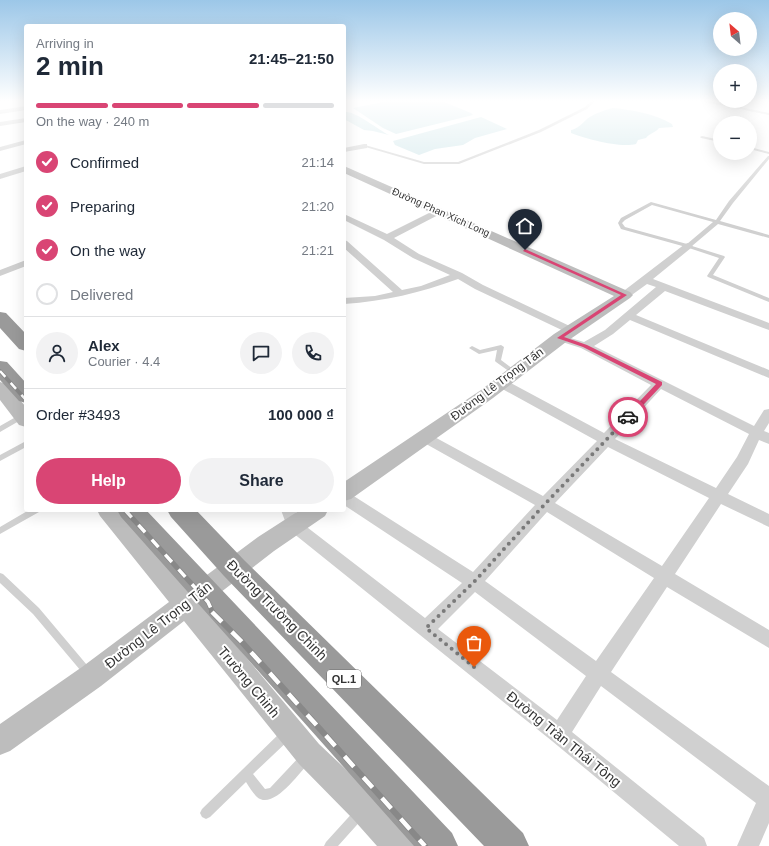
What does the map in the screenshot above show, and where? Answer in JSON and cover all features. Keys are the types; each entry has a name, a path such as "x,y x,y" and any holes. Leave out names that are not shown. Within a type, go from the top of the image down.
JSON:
{"highway":[{"path":"0,317 24,343"},
{"path":"0,367 24,394"},
{"path":"131,512 194,597 439,846"},
{"name":"Đường Trường Chinh","path":"182,512 234,568 510,846"}],"street":[{"path":"0,149 24,143"},
{"path":"346,150 364,146"},
{"path":"0,177 24,169"},
{"name":"Đường Phan Xích Long","path":"346,170 624,295"},
{"path":"386,238 439,211"},
{"path":"346,219 386,238 416,256 459,275 585,346 762,436"},
{"path":"346,245 400,293"},
{"name":"Đường Lê Trọng Tấn","path":"346,492 508,378 566,334 646,280 688,246"},
{"path":"0,273 24,264"},
{"path":"346,301 375,299 424,288 459,275"},
{"path":"646,280 769,327"},
{"path":"585,346 609,332 663,287"},
{"path":"628,315 769,374"},
{"path":"508,378 606,440 769,521"},
{"path":"426,628 474,582 545,504 660,383"},
{"path":"0,388 24,418"},
{"path":"560,734 718,495 762,436 769,413"},
{"path":"424,437 545,504 769,640"},
{"path":"346,498 474,582 769,799 748,846"},
{"name":"Trường Chinh","path":"110,512 194,597 290,732 309,754 364,808 399,846"},
{"name":"Đường Lê Trọng Tấn","path":"0,741 91,677 234,568 290,518 310,512"},
{"name":"Đường Trần Thái Tông","path":"290,518 560,734 696,846"}],"lane":[{"path":"364,146 424,163 459,163 516,140"},
{"path":"757,150 769,153"},
{"path":"688,246 718,221 731,202 769,157"},
{"path":"769,238 718,221 651,203 623,219 620,223 623,228 722,257 710,276 769,300"},
{"path":"472,348 479,352 501,347 498,361 508,378"},
{"path":"0,429 24,418"},
{"path":"0,458 24,445"},
{"path":"0,531 33,512"},
{"path":"0,577 36,611 91,677"},
{"path":"206,813 290,732"},
{"path":"246,774 262,794 268,795 274,792 309,754"},
{"path":"330,846 364,808"}],"water":[{"path":"471,140 463,145 435,149 419,155 395,145 393,141"},
{"path":"597,140 638,140 636,144 629,145"}],"railway":[{"path":"0,371 24,398"},
{"path":"127,512 208,602 213,613"},
{"path":"213,613 241,641 425,846"}],"way so far":[{"path":"474,667 426,628 474,582 545,504 628,417"}],"route":[{"path":"525,250 624,295 560,338 585,346 660,383 628,417"}]}
